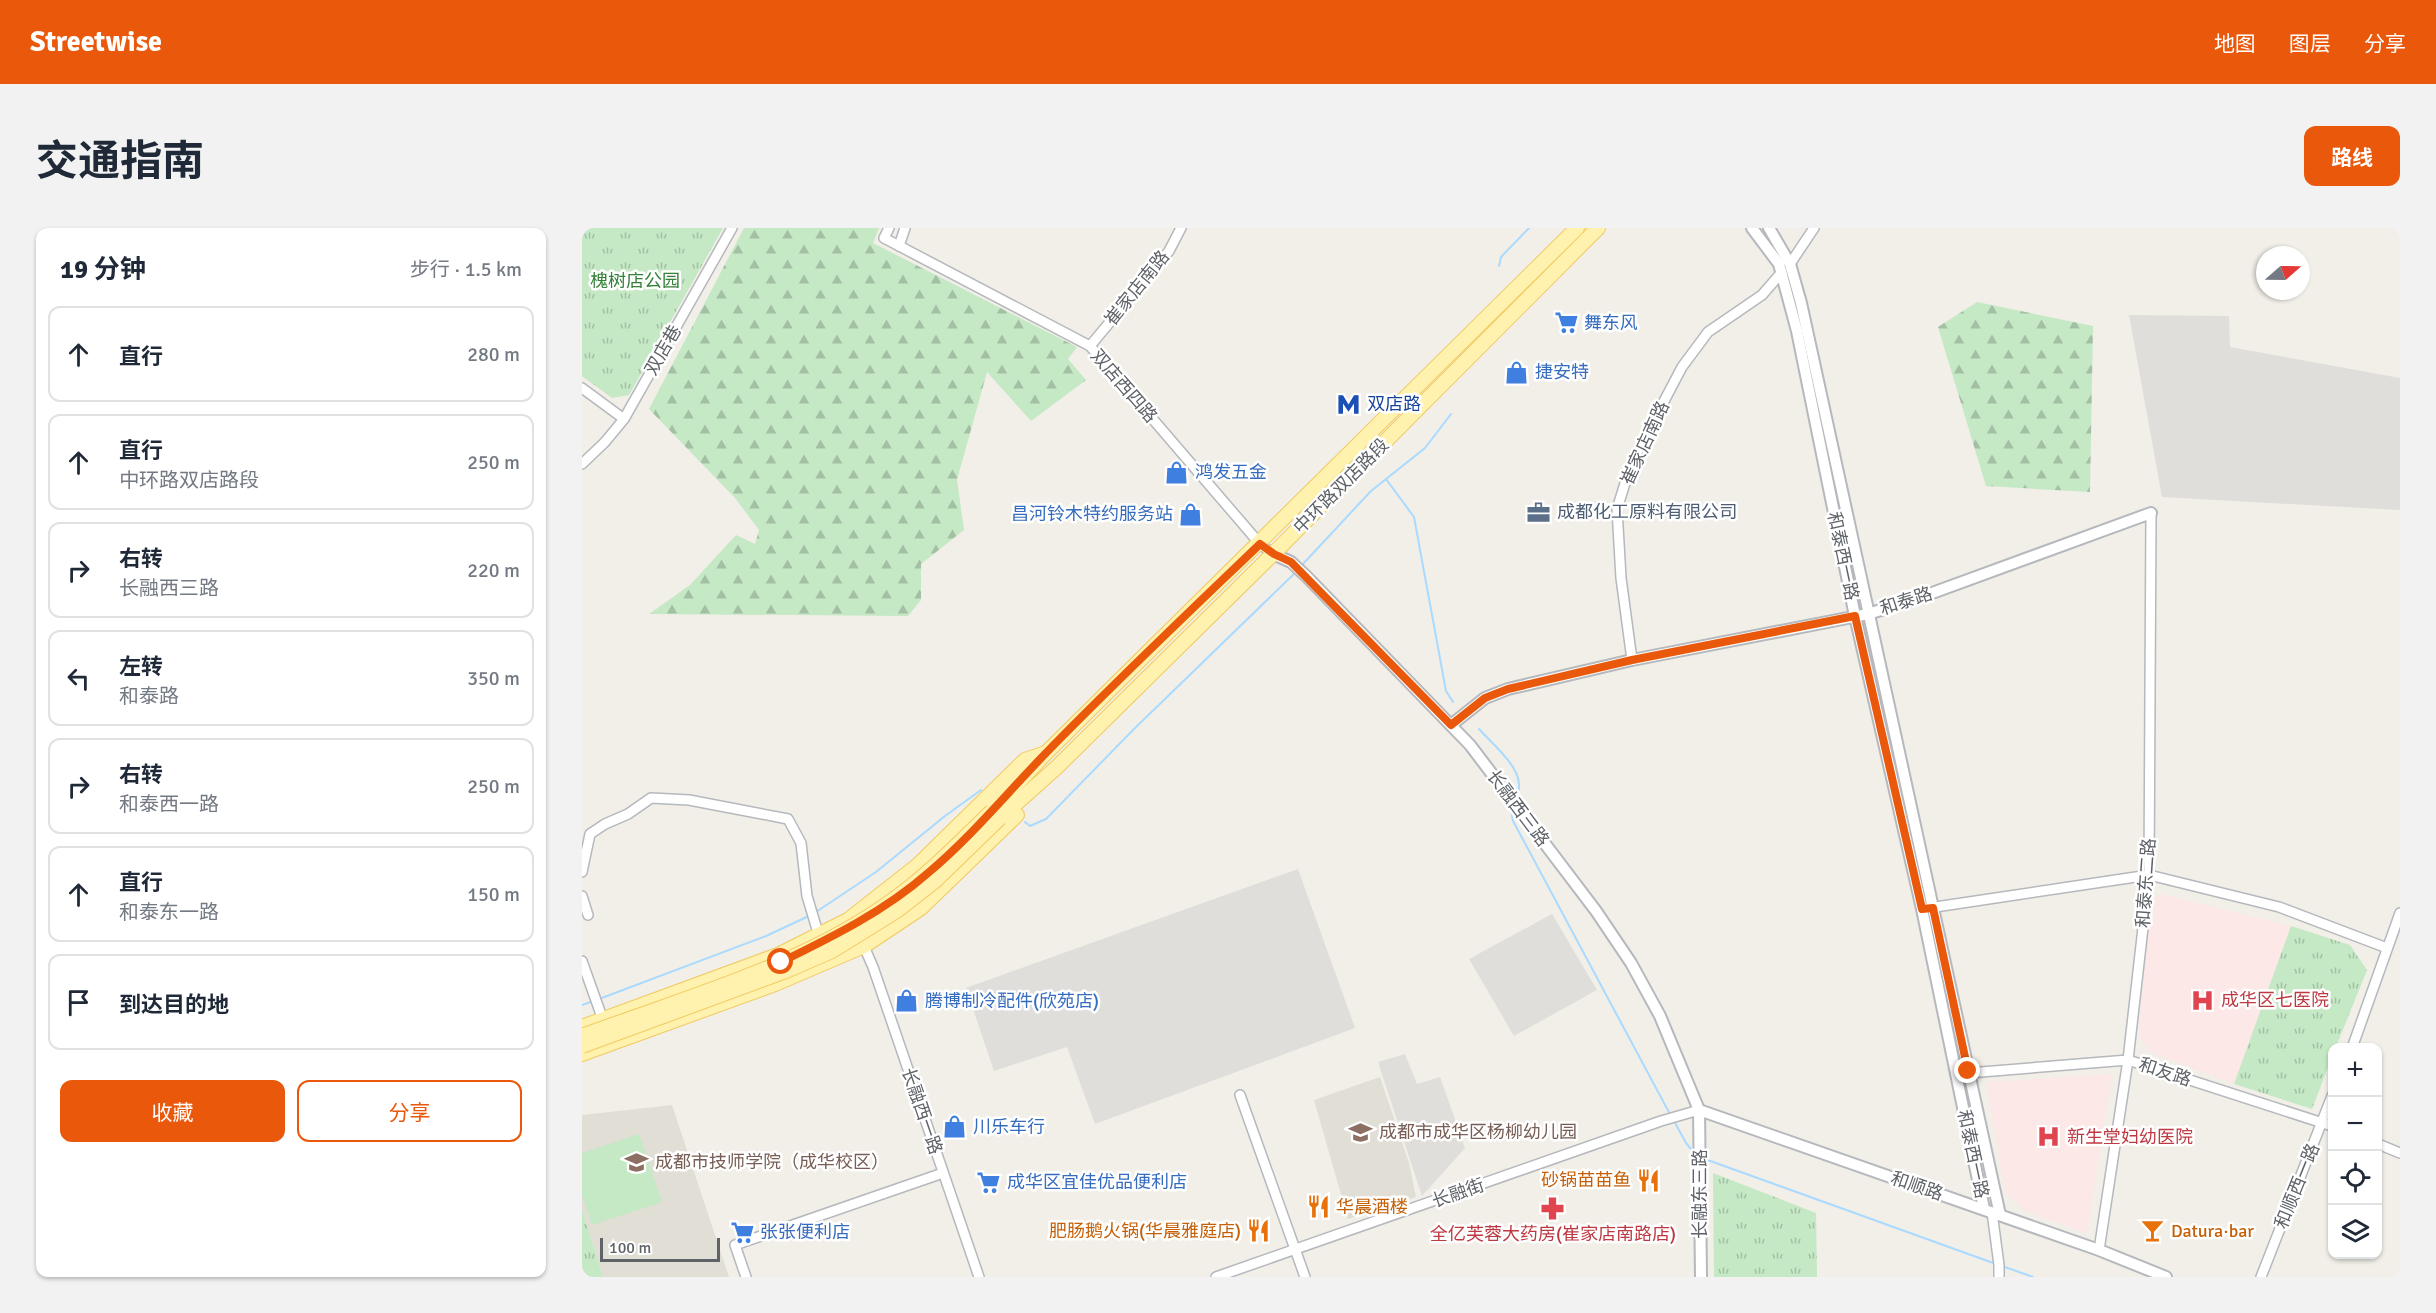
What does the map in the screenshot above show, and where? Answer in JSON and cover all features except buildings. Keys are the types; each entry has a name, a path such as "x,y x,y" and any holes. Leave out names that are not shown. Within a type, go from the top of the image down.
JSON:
{"main road":[{"name":"中环路双店路段","path":"996,815 1045,754 1260,544 1576,228"},
{"name":"中环路双店路段","path":"1057,767 1274,554 1598,228"},
{"path":"582,1028 601,1014 778,955 848,920 918,865 1025,760 1045,754"},
{"path":"582,1036 781,962 833,937 888,903 928,874 996,815 1057,767"},
{"path":"582,1054 775,984 864,946 921,908 1024,807 1057,767"},
{"path":"582,1046 786,971 832,951 898,910 935,881 996,815"}],"street":[{"name":"双店巷","path":"582,464 605,442 624,419 732,228"},
{"path":"889,228 884,238 899,246 905,228"},
{"name":"崔家店南路","path":"1090,346 1168,251 1181,228"},
{"name":"和泰西一路","path":"1752,228 1779,264 1786,268"},
{"name":"和泰西一路","path":"1769,228 1801,303 1868,614 1927,909 1956,1074 1992,1212"},
{"name":"崔家店南路","path":"1632,660 1621,578 1617,509 1631,464 1682,367 1708,332 1762,295 1786,268 1814,228"},
{"name":"双店西四路","path":"899,246 1090,346 1260,544 1274,554"},
{"name":"和泰西一路","path":"1786,268 1855,616 1927,909"},
{"path":"582,388 624,419"},
{"name":"和泰路","path":"1451,725 1485,698 1508,689 1632,660 1868,614 1913,600 2151,513"},
{"name":"和泰东二路","path":"2099,1250 2128,1060 2149,875 2151,513"},
{"name":"长融西三路","path":"1274,554 1291,562 1307,577 1470,745 1596,911 1631,963 1660,1016 1699,1110"},
{"path":"582,872 590,834 605,824 628,814 651,798 689,800 788,819 801,843 807,896 819,936"},
{"path":"1999,1277 1992,1212 1968,1071 1927,909 2149,875 2279,907 2386,948"},
{"path":"582,896 588,915"},
{"path":"2353,1043 2400,913"},
{"name":"长融西一路","path":"848,920 864,946 979,1277"},
{"path":"582,961 601,1014"},
{"name":"和友路","path":"1956,1074 1968,1071 2128,1060 2328,1124"},
{"path":"1240,1095 1305,1277"},
{"name":"和顺西一路","path":"2261,1277 2332,1097"},
{"name":"长融街","path":"1216,1277 1661,1121 1699,1110"},
{"name":"长融东三路","path":"1699,1110 1701,1277"},
{"name":"和顺路","path":"1699,1110 2099,1250 2166,1277"},
{"path":"2382,1146 2400,1153"},
{"path":"746,1277 735,1245 943,1173"}],"shaded area":[{"path":"2129,315 2229,316 2230,347 2400,378 2400,510 2162,497"},
{"path":"1298,869 1355,1028 1095,1124 1067,1047 994,1071 966,988"},
{"name":"成华区七医院","path":"2160,894 2291,926 2234,1084 2150,1052 2139,1037 2149,904"},
{"path":"1552,914 1597,990 1514,1036 1469,959"},
{"path":"1405,1054 1417,1084 1440,1077 1465,1148 1422,1196 1378,1062"},
{"name":"新生堂妇幼医院","path":"2112,1074 2087,1233 2027,1212 2005,1192 1986,1082"},
{"name":"成都市成华区杨柳幼儿园","path":"1380,1077 1409,1163 1416,1197 1348,1219 1314,1100"},
{"name":"成都市技师学院（成华校区）","path":"672,1105 729,1277 603,1277 582,1209 582,1115"}],"green space":[{"name":"槐树店公园","path":"582,228 723,228 629,395 612,398 582,376"},
{"path":"744,228 879,228 873,243 1077,347 1068,359 1086,380 1031,421 987,372 957,480 964,530 921,564 921,600 908,616 649,614 690,585 736,535 755,544 759,530 735,498 649,409"},
{"path":"1977,302 2093,326 2090,492 1986,486 1938,327"},
{"path":"2291,926 2350,945 2367,970 2338,1043 2328,1043 2328,1067 2312,1109 2234,1084"},
{"path":"639,1134 662,1202 592,1225 582,1195 582,1153"},
{"path":"1713,1173 1816,1213 1817,1277 1714,1277"},
{"path":"582,1209 603,1277 582,1277"}],"waterway":[{"path":"1499,266 1501,257 1529,228"},
{"path":"1302,565 1371,491 1425,448 1451,414"},
{"path":"1386,479 1414,517 1446,691 1453,702"},
{"path":"1025,822 1030,826 1046,819 1134,729 1296,572"},
{"path":"1479,729 1508,760 1514,770 1519,789 1516,798"},
{"path":"816,912 876,872 981,790"},
{"path":"1511,810 1513,821 1671,1116"},
{"path":"599,999 766,936 811,915"},
{"path":"582,1005 593,1001"},
{"path":"1674,1121 1695,1154"},
{"path":"1702,1158 1996,1264"},
{"path":"2002,1266 2033,1277"}],"place":[{"name":"舞东风","path":"1566,323"},
{"name":"捷安特","path":"1517,372"},
{"name":"双店路","path":"1349,404"},
{"name":"鸿发五金","path":"1177,472"},
{"name":"成都化工原料有限公司","path":"1539,512"},
{"name":"昌河铃木特约服务站","path":"1191,514"},
{"name":"成华区七医院","path":"2203,1000"},
{"name":"腾博制冷配件(欣苑店)","path":"907,1001"},
{"name":"川乐车行","path":"955,1127"},
{"name":"成都市成华区杨柳幼儿园","path":"1361,1132"},
{"name":"新生堂妇幼医院","path":"2049,1137"},
{"name":"成都市技师学院（成华校区）","path":"637,1162"},
{"name":"砂锅苗苗鱼","path":"1649,1180"},
{"name":"成华区宜佳优品便利店","path":"989,1182"},
{"name":"华晨酒楼","path":"1318,1207"},
{"name":"全亿芙蓉大药房(崔家店南路店)","path":"1553,1208"},
{"name":"肥肠鹅火锅(华晨雅庭店)","path":"1259,1231"},
{"name":"Datura·bar","path":"2153,1231"},
{"name":"张张便利店","path":"742,1232"}],"route":[{"path":"781,962 864,919 928,874 992,811 1045,754 1260,544 1291,562 1451,725 1485,698 1508,689 1632,660 1855,616 1922,909 1933,908 1968,1071"}]}
